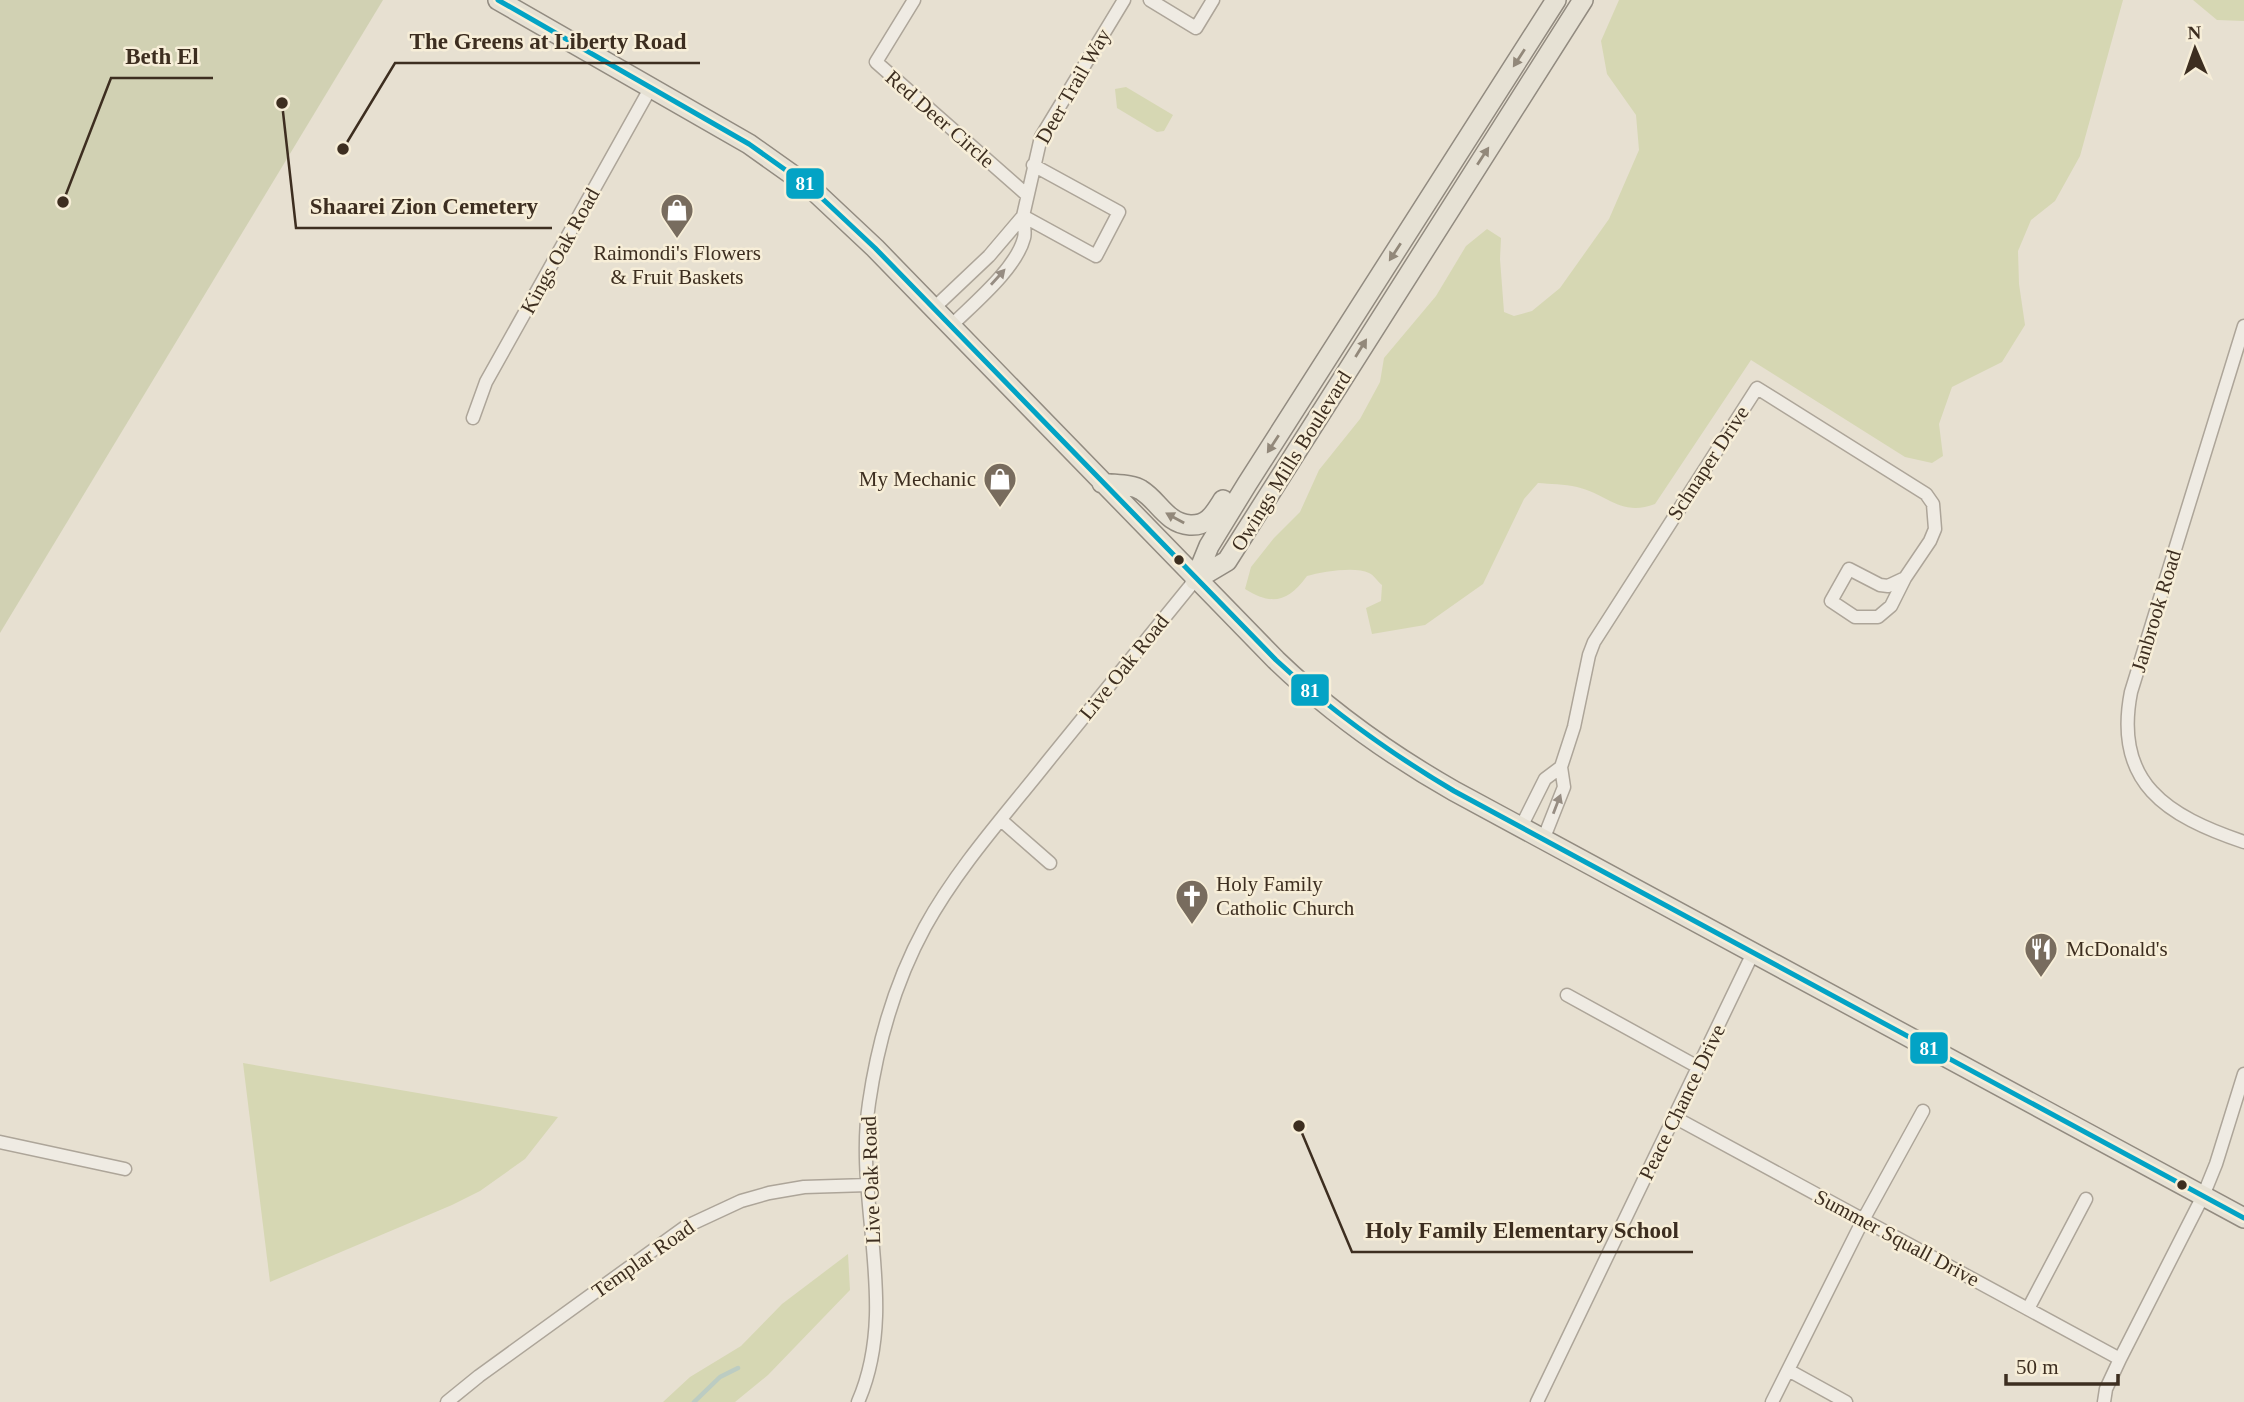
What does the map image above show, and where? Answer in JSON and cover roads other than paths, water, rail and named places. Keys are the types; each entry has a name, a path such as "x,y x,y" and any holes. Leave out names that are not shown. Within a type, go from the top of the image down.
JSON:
{"main road":[{"path":"498,0 749,144 811,188 842,215 951,326 1195,580 1298,681 1356,729 1428,777 2244,1218"},
{"name":"Owings Mills Boulevard","path":"1195,580 1209,546 1247,484 1556,0"},
{"name":"Owings Mills Boulevard","path":"1195,580 1227,561 1583,0"},
{"path":"1102,483 1140,489 1173,521 1193,525 1211,519 1233,486 1247,484"}],"street":[{"name":"Red Deer Circle","path":"914,0 876,62 1027,195"},
{"name":"Deer Trail Way","path":"951,326 998,278 1018,251 1025,236 1023,216 1033,165 1046,127 1124,0"},
{"path":"1150,0 1196,28 1213,0"},
{"name":"Kings Oak Road","path":"473,418 486,382 651,87"},
{"path":"1023,216 1096,256 1119,212 1033,165"},
{"name":"Deer Trail Way","path":"934,309 989,256 1023,216"},
{"name":"Janbrook Road","path":"2244,326 2131,692 2126,717 2126,739 2131,759 2152,792 2168,806 2223,835 2244,842"},
{"name":"Schnaper Drive","path":"1543,840 1564,787 1561,767 1574,727 1594,642 1757,388 1926,494 1933,504 1935,529 1891,606 1878,617 1855,617 1831,601 1849,569 1880,585 1888,586 1905,579"},
{"name":"Live Oak Road","path":"858,1402 868,1376 876,1334 876,1284 866,1135 868,1106 880,1043 897,986 915,946 938,906 971,858 1195,580"},
{"name":"Schnaper Drive","path":"1521,827 1545,779 1561,767"},
{"path":"1001,821 1050,863"},
{"name":"Peace Chance Drive","path":"1537,1402 1753,953"},
{"path":"1567,995 1698,1067"},
{"path":"2104,1402 2106,1388 2203,1196 2216,1164 2244,1074"},
{"path":"1772,1402 1863,1220 1923,1111"},
{"name":"Summer Squall Drive","path":"1674,1117 2120,1359"},
{"path":"0,1142 125,1169"},
{"name":"Templar Road","path":"447,1402 685,1227 741,1201 769,1192 804,1186 868,1185"},
{"path":"2028,1309 2086,1199"},
{"path":"1788,1370 1846,1402"}],"waterway":[{"path":"694,1402 720,1377 738,1368"}],"place":[{"name":"Shaarei Zion Cemetery","path":"282,103"},
{"name":"The Greens at Liberty Road","path":"343,149"},
{"name":"Beth El","path":"63,202"},
{"name":"Raimondi's Flowers & Fruit Baskets","path":"677,240"},
{"name":"My Mechanic","path":"1000,509"},
{"name":"Holy Family Catholic Church","path":"1192,926"},
{"name":"McDonald's","path":"2041,979"},
{"name":"Holy Family Elementary School","path":"1299,1126"}]}
